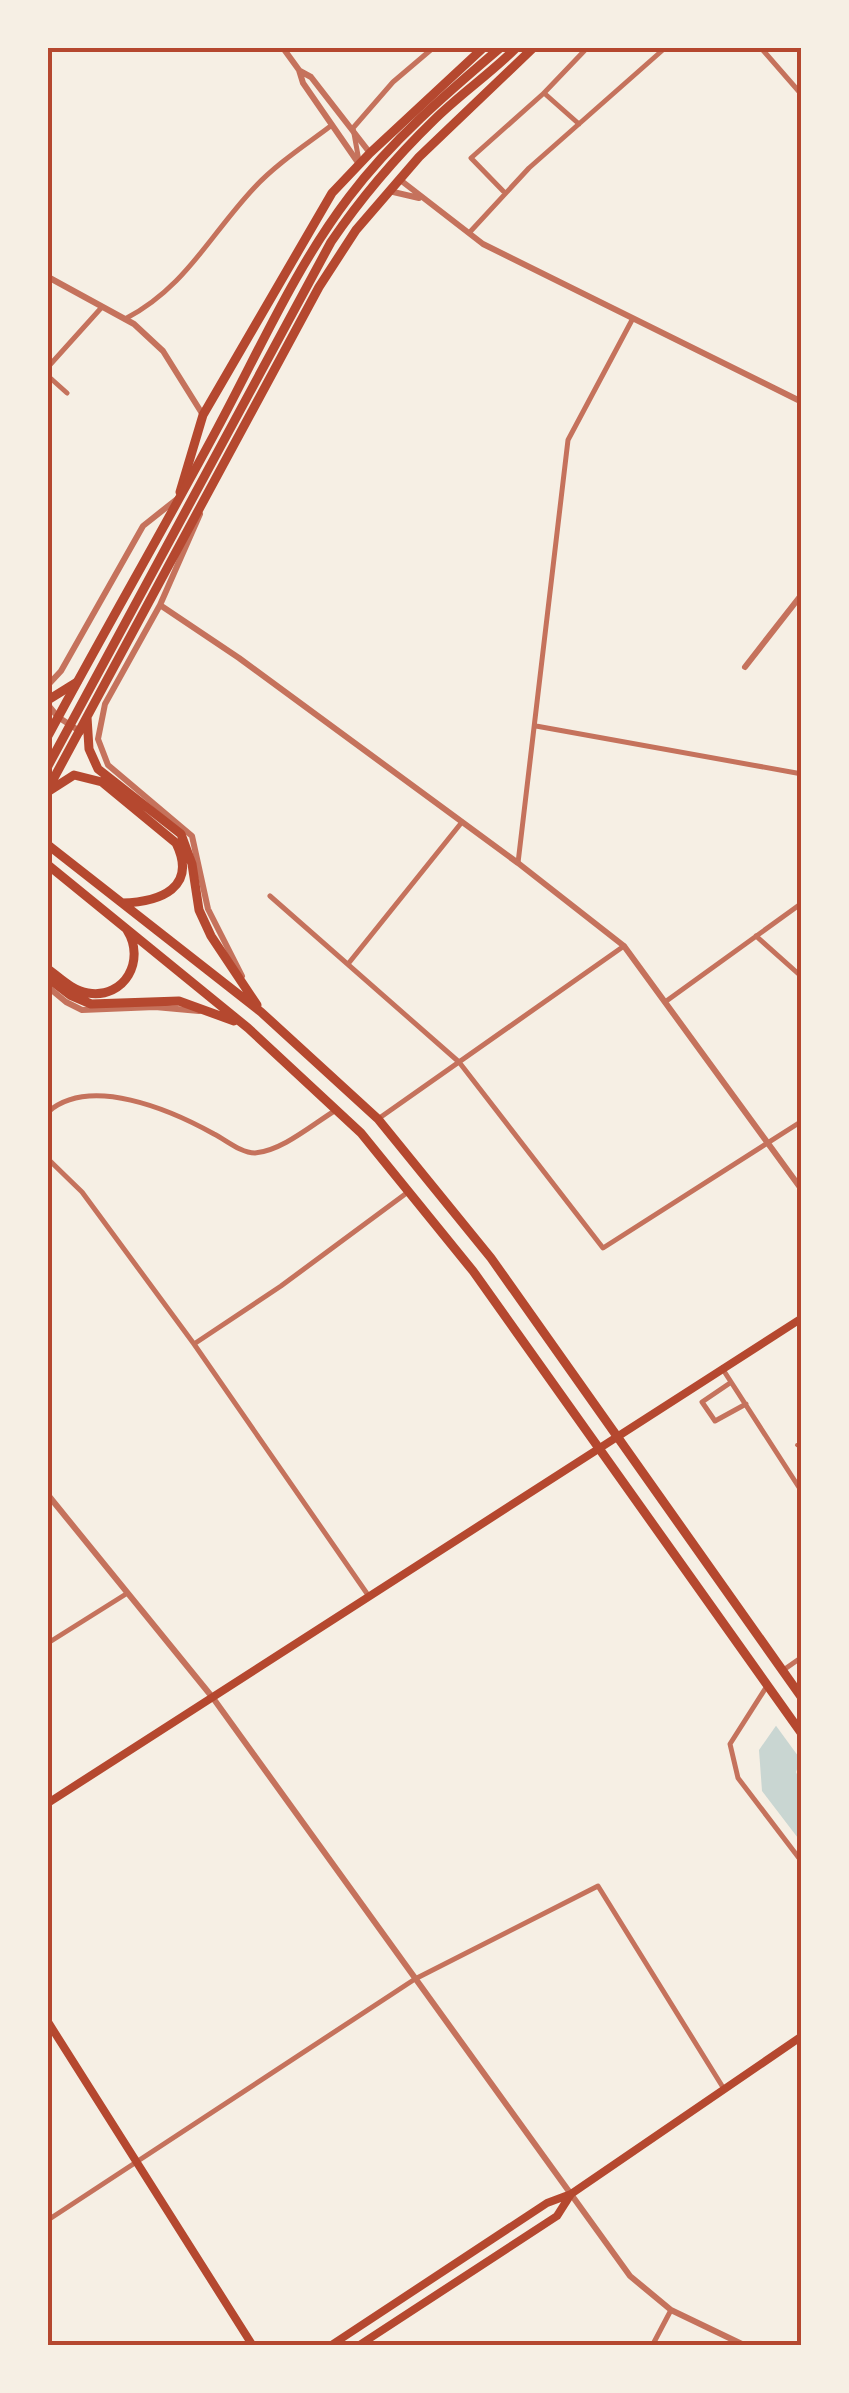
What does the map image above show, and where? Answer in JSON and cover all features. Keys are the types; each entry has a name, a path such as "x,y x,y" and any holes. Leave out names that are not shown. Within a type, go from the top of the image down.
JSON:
{"main road":[{"path":"178,498 203,415 332,193 484,48"},
{"path":"48,736 298,275 349,196 429,108 500,48"},
{"path":"48,766 331,242 396,158 436,117 516,48"},
{"path":"48,791 320,287 356,230 408,165 533,48"},
{"path":"385,143 408,165"},
{"path":"373,155 397,177"},
{"path":"362,167 387,189"},
{"path":"344,181 355,181 376,202"},
{"path":"48,703 77,682"},
{"path":"87,715 89,749 98,769 181,834 192,864 199,910 210,936 261,1012"},
{"path":"48,791 74,775 102,782 169,834 182,857 182,870 174,889 152,901 122,903"},
{"path":"48,845 261,1012 378,1119 491,1258 797,1692"},
{"path":"48,865 248,1028 338,1109 410,1190 473,1271 802,1734"},
{"path":"48,969 87,994 109,991 127,980 136,953 130,935 118,920"},
{"path":"48,978 70,995 91,1004 179,1002 210,1010 248,1028"},
{"path":"48,1803 802,1318"},
{"path":"48,2022 256,2346"},
{"path":"330,2346 547,2203 571,2194 802,2036"},
{"path":"358,2346 556,2216 571,2194"},
{"path":"244,2346 246,2335"}],"street":[{"path":"283,48 362,167"},
{"path":"353,128 393,82 432,48"},
{"path":"506,193 470,158 544,93 587,48"},
{"path":"468,232 664,48"},
{"path":"761,48 802,95"},
{"path":"299,70 311,77 373,155"},
{"path":"544,93 579,124"},
{"path":"124,319 154,303 188,269 256,185 332,125"},
{"path":"353,128 362,167"},
{"path":"397,177 483,244 802,402"},
{"path":"387,189 425,199"},
{"path":"48,277 124,319 164,351 203,415"},
{"path":"48,367 102,307"},
{"path":"518,863 568,440 632,320"},
{"path":"48,376 68,393"},
{"path":"48,685 61,671 142,526 178,498"},
{"path":"201,508 195,531 160,605 105,704 99,728 101,754 108,765 192,836 208,909 261,1012"},
{"path":"745,668 802,594"},
{"path":"160,605 239,658 518,863 624,946 802,1190"},
{"path":"48,703 58,718 83,733 99,728"},
{"path":"536,726 802,774"},
{"path":"348,964 462,822"},
{"path":"270,896 459,1062 602,1248 802,1121"},
{"path":"664,1002 802,903"},
{"path":"756,936 802,977"},
{"path":"378,1119 624,946"},
{"path":"48,987 82,1010 210,1010"},
{"path":"48,1112 70,1098 92,1096 132,1101 179,1116 248,1153 267,1152 338,1109"},
{"path":"48,1159 82,1192 194,1344 368,1595"},
{"path":"194,1344 281,1286 410,1190"},
{"path":"722,1368 801,1490"},
{"path":"731,1382 702,1402 715,1421 746,1404"},
{"path":"48,1495 213,1698 630,2276 670,2310 746,2346"},
{"path":"48,1643 126,1594"},
{"path":"782,1671 802,1657"},
{"path":"797,1692 802,1678"},
{"path":"767,1686 730,1744 738,1778 802,1862"},
{"path":"48,2220 134,2160 415,1980 598,1886 724,2088"},
{"path":"652,2346 670,2310"}],"shaded area":[{"path":"801,1690 801,1759 796,1772 801,1783 801,1842 762,1791 759,1750"}],"pier":[{"path":"801,1688 801,1760 774,1723"}]}
